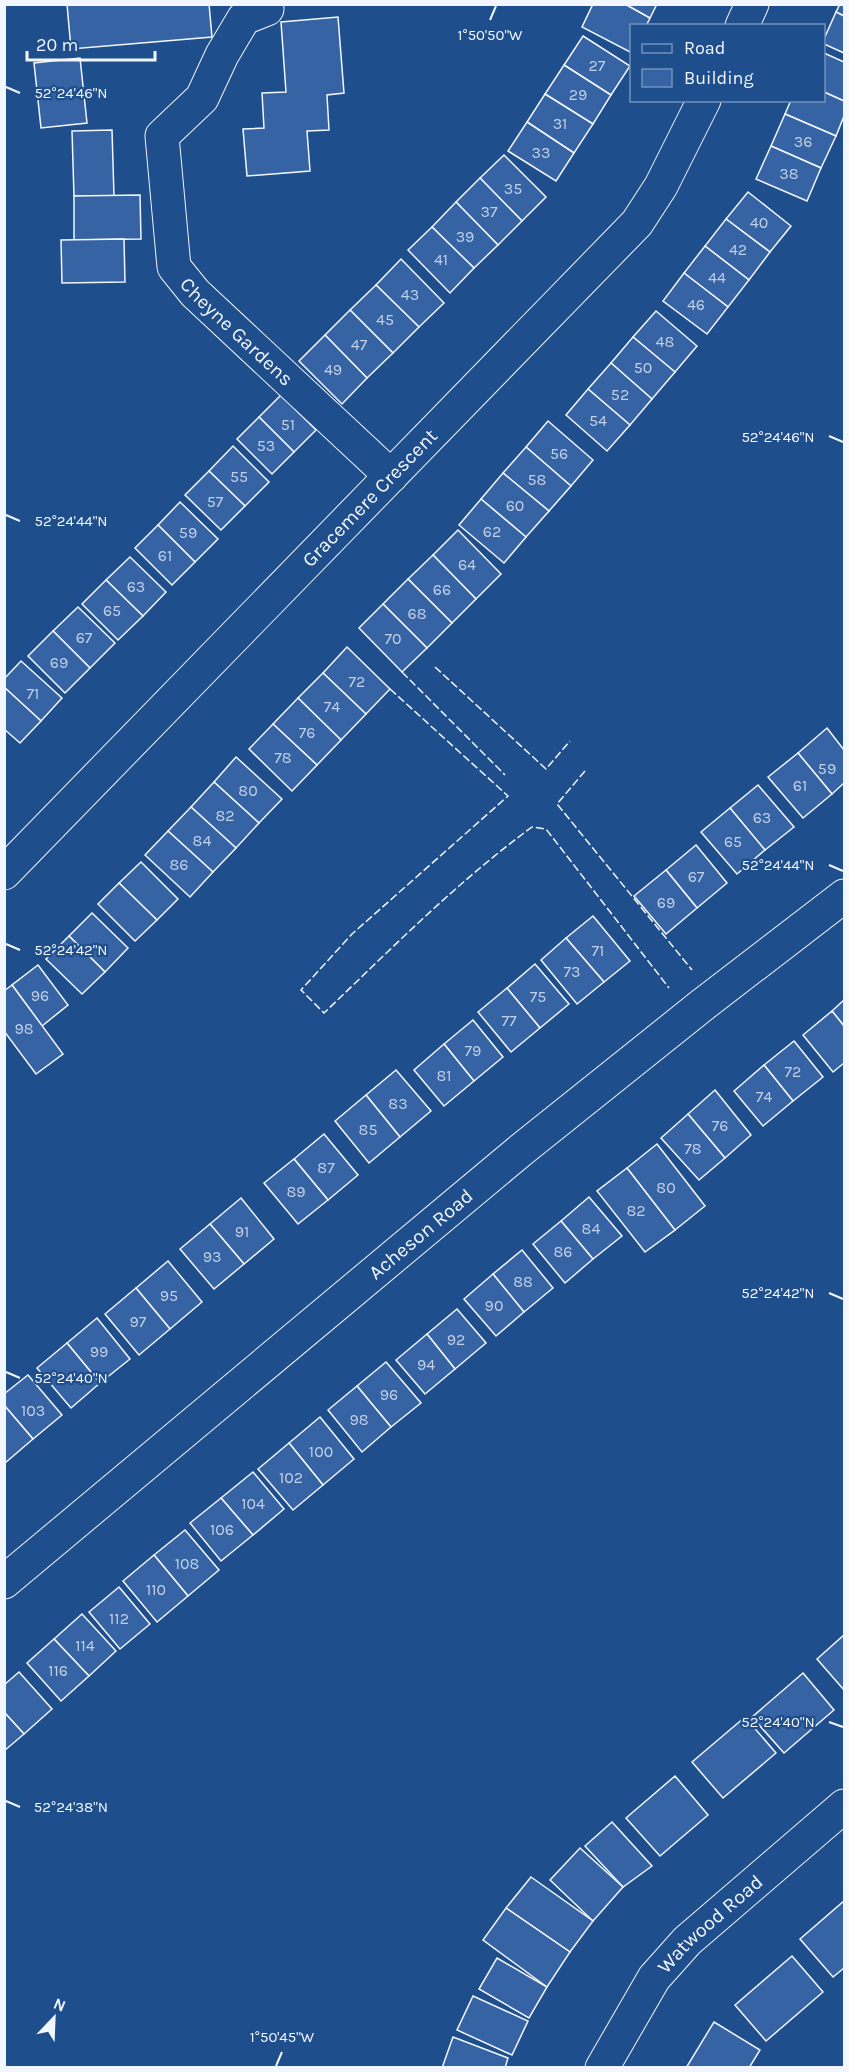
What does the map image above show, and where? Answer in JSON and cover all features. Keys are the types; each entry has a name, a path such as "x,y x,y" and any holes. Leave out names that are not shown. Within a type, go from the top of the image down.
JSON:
{"street":[{"path":"743,24 752,4"},
{"name":"Cheyne Gardens","path":"267,9 244,18 222,55 202,98 162,136 174,267 195,293 391,476"},
{"name":"Gracemere Crescent","path":"4,873 636,223 661,186 703,102"},
{"name":"Acheson Road","path":"4,1582 521,1150 701,1006 844,896"},
{"name":"Watwood Road","path":"602,2067 654,1978 687,1941 844,1806"}],"building":[{"path":"67,4 209,4 212,37 71,49"},
{"path":"593,4 625,4 650,18 647,24 630,24 630,52 582,27"},
{"path":"625,4 657,4 650,18"},
{"path":"840,4 844,4 844,16 836,12"},
{"path":"836,12 844,16 844,53 825,44 825,37"},
{"path":"338,17 344,93 327,95 329,130 307,131 310,171 247,176 243,129 264,128 262,93 286,92 281,22"},
{"path":"583,36 630,66 611,95 564,65"},
{"path":"825,53 844,62 844,101 825,92"},
{"path":"80,58 87,123 41,128 34,63"},
{"path":"564,65 611,95 593,124 545,94"},
{"path":"825,92 844,101 844,116 836,136 785,114 790,102 825,102"},
{"path":"545,94 593,124 574,153 527,122"},
{"path":"785,114 836,136 821,168 771,146"},
{"path":"527,122 574,153 556,181 508,151"},
{"path":"112,130 114,196 74,196 72,131"},
{"path":"771,146 821,168 807,201 756,179"},
{"path":"504,155 546,197 522,221 480,178"},
{"path":"480,178 522,221 498,245 456,202"},
{"path":"748,192 791,226 770,252 726,219"},
{"path":"140,195 141,239 74,240 74,196"},
{"path":"456,202 498,245 474,268 432,227"},
{"path":"726,219 770,252 749,280 705,246"},
{"path":"432,227 474,268 450,293 408,250"},
{"path":"124,239 125,282 62,283 61,240"},
{"path":"705,246 749,280 728,307 684,273"},
{"path":"401,259 444,303 419,327 376,285"},
{"path":"684,273 728,307 707,334 663,301"},
{"path":"376,285 419,327 393,353 350,310"},
{"path":"350,310 393,353 367,378 325,335"},
{"path":"656,311 697,346 675,372 633,337"},
{"path":"325,335 367,378 342,404 299,361"},
{"path":"633,337 675,372 652,399 611,363"},
{"path":"611,363 652,399 630,425 588,389"},
{"path":"588,389 630,425 607,451 566,415"},
{"path":"281,395 316,430 294,452 259,417"},
{"path":"259,417 294,452 272,474 237,439"},
{"path":"548,421 593,460 571,486 526,447"},
{"path":"233,446 269,482 245,506 209,471"},
{"path":"526,447 571,486 549,511 503,473"},
{"path":"209,471 245,506 221,530 185,495"},
{"path":"503,473 549,511 526,537 481,499"},
{"path":"481,499 526,537 504,563 459,525"},
{"path":"180,502 218,539 195,562 158,525"},
{"path":"158,525 195,562 172,585 135,548"},
{"path":"458,530 501,574 476,599 433,555"},
{"path":"433,555 476,599 452,623 408,579"},
{"path":"130,557 166,592 143,616 106,580"},
{"path":"408,579 452,623 427,648 383,604"},
{"path":"106,580 143,616 118,640 82,604"},
{"path":"383,604 427,648 402,672 359,628"},
{"path":"78,607 115,643 90,668 53,631"},
{"path":"53,631 90,668 65,693 28,656"},
{"path":"347,647 390,689 366,714 323,673"},
{"path":"21,661 62,698 41,721 4,687 4,679"},
{"path":"323,673 366,714 341,740 298,698"},
{"path":"4,687 41,721 20,743 4,729"},
{"path":"298,698 341,740 317,765 273,724"},
{"path":"273,724 317,765 292,791 249,749"},
{"path":"827,728 844,750 844,783 832,794 798,753"},
{"path":"798,753 832,794 803,818 768,777"},
{"path":"236,757 282,799 259,823 214,782"},
{"path":"214,782 259,823 236,848 191,807"},
{"path":"758,785 794,827 765,850 730,808"},
{"path":"191,807 236,848 213,872 168,831"},
{"path":"730,808 765,850 737,874 701,832"},
{"path":"168,831 213,872 190,897 145,855"},
{"path":"696,845 727,883 697,908 666,870"},
{"path":"141,862 178,899 157,920 119,883"},
{"path":"666,870 697,908 666,934 634,896"},
{"path":"119,883 157,920 135,941 98,904"},
{"path":"92,913 128,948 105,972 69,936"},
{"path":"593,916 630,961 604,982 566,938"},
{"path":"69,936 105,972 82,994 46,959"},
{"path":"566,938 604,982 577,1004 541,960"},
{"path":"535,964 569,1004 540,1028 507,988"},
{"path":"38,965 68,1005 42,1026 12,985"},
{"path":"12,985 63,1054 36,1074 4,1031 4,991"},
{"path":"507,988 540,1028 511,1052 478,1012"},
{"path":"844,1000 844,1026 832,1011"},
{"path":"832,1011 844,1026 844,1063 833,1072 803,1035"},
{"path":"473,1020 503,1057 474,1081 444,1044"},
{"path":"794,1041 823,1077 793,1101 764,1065"},
{"path":"444,1044 474,1081 444,1106 414,1070"},
{"path":"764,1065 793,1101 763,1126 734,1091"},
{"path":"396,1070 431,1111 400,1137 366,1095"},
{"path":"715,1090 751,1135 725,1158 688,1114"},
{"path":"366,1095 400,1137 369,1163 335,1121"},
{"path":"688,1114 725,1158 699,1180 661,1138"},
{"path":"324,1134 358,1175 328,1200 294,1159"},
{"path":"657,1144 705,1206 675,1230 627,1168"},
{"path":"294,1159 328,1200 298,1224 264,1183"},
{"path":"627,1168 675,1230 645,1252 597,1191"},
{"path":"589,1197 622,1236 593,1259 561,1221"},
{"path":"241,1198 274,1239 244,1264 210,1224"},
{"path":"561,1221 593,1259 565,1283 533,1244"},
{"path":"210,1224 244,1264 214,1289 180,1249"},
{"path":"522,1250 553,1288 524,1312 493,1274"},
{"path":"168,1261 202,1302 170,1329 136,1288"},
{"path":"493,1274 524,1312 496,1336 464,1299"},
{"path":"136,1288 170,1329 139,1355 105,1314"},
{"path":"457,1309 486,1343 455,1369 427,1334"},
{"path":"97,1318 130,1359 100,1383 67,1343"},
{"path":"427,1334 455,1369 425,1394 396,1360"},
{"path":"67,1343 100,1383 71,1408 37,1368"},
{"path":"386,1362 421,1403 391,1427 357,1386"},
{"path":"28,1375 62,1415 33,1439 4,1405 4,1394"},
{"path":"357,1386 391,1427 362,1452 328,1410"},
{"path":"4,1405 33,1439 5,1463 4,1462"},
{"path":"320,1417 354,1459 323,1485 289,1443"},
{"path":"289,1443 323,1485 293,1510 258,1469"},
{"path":"253,1472 284,1509 253,1535 221,1498"},
{"path":"221,1498 253,1535 221,1561 190,1523"},
{"path":"185,1530 219,1570 188,1596 154,1555"},
{"path":"154,1555 188,1596 157,1622 123,1581"},
{"path":"119,1587 150,1624 120,1649 89,1612"},
{"path":"82,1614 116,1651 89,1676 54,1639"},
{"path":"844,1635 844,1690 817,1659"},
{"path":"54,1639 89,1676 61,1701 27,1663"},
{"path":"19,1672 52,1709 24,1734 4,1712 4,1685"},
{"path":"803,1673 834,1710 784,1753 752,1717"},
{"path":"4,1712 24,1734 4,1751"},
{"path":"745,1717 776,1753 723,1798 692,1762"},
{"path":"675,1776 708,1815 660,1856 626,1818"},
{"path":"612,1822 652,1866 623,1887 585,1846"},
{"path":"580,1848 623,1887 593,1921 550,1880"},
{"path":"531,1877 593,1921 570,1952 506,1908"},
{"path":"844,1901 844,1968 833,1977 800,1939"},
{"path":"506,1908 570,1952 547,1987 483,1940"},
{"path":"792,1956 823,1992 766,2041 735,2005"},
{"path":"497,1958 547,1987 529,2018 479,1989"},
{"path":"473,1996 528,2021 512,2055 457,2030"},
{"path":"714,2022 760,2050 749,2068 686,2068"},
{"path":"453,2037 508,2058 505,2068 442,2068"}],"fence":[{"path":"435,667 546,769 570,741"},
{"path":"402,672 505,775"},
{"path":"390,689 508,796 352,934 301,990 324,1013 451,893 532,827 546,829 669,988"},
{"path":"585,771 557,804 692,970"}]}
